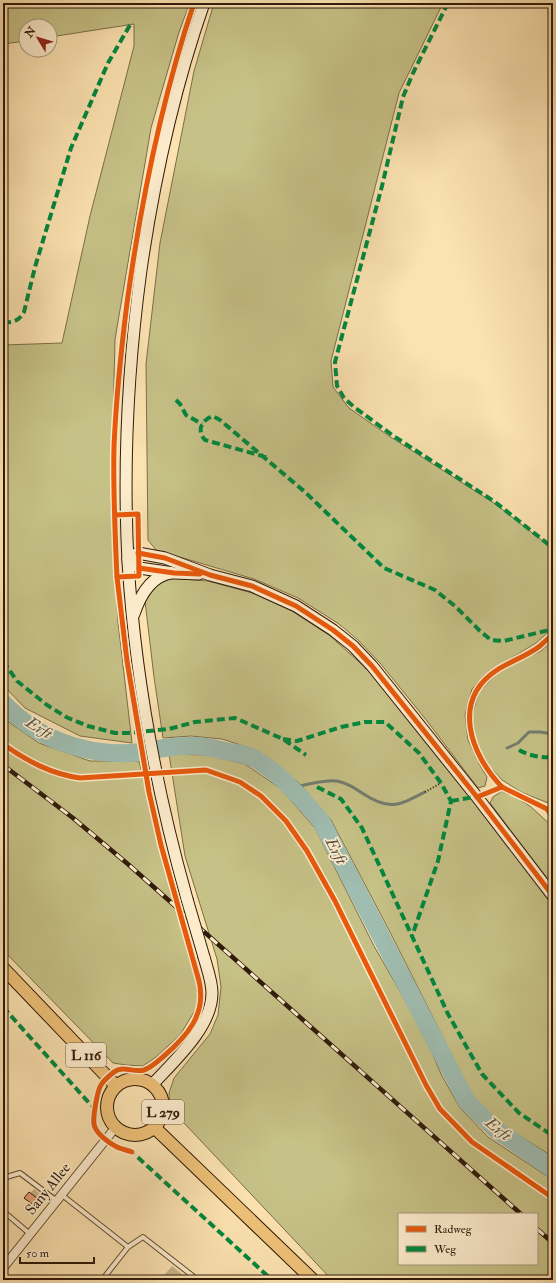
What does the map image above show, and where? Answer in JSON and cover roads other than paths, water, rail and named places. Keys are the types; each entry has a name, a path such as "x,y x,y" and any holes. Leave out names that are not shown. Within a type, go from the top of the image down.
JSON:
{"main road":[{"path":"128,559 127,467 129,400 133,334 143,259 151,206 162,153 184,66 204,3"},
{"path":"128,559 138,553 165,558 210,574 252,586 296,606 333,630 353,646 372,666 477,797 553,896"},
{"path":"128,559 139,568 174,573 210,574"},
{"name":"L 279","path":"128,559 142,697 160,796 212,991 211,1004 208,1014 197,1034 153,1084"},
{"path":"133,619 138,602 148,586 161,576 174,573"},
{"name":"L 116","path":"3,968 116,1086"},
{"name":"L 279","path":"116,1086 124,1080 134,1078 144,1080 153,1084 160,1091 164,1106 161,1120 155,1128 148,1133 139,1136 131,1135 122,1133 116,1128"},
{"path":"116,1086 110,1093 107,1111 110,1120 116,1128"},
{"name":"L 279","path":"155,1128 313,1280"}],"street":[{"name":"Sany Allee","path":"3,1268 116,1128"}],"lane":[{"path":"3,1178 20,1173 59,1198 128,1247"},
{"path":"3,1211 30,1234"},
{"path":"102,1280 128,1247 143,1237 198,1280"}],"waterway":[{"name":"Erft","path":"3,703 30,726 45,735 77,747 111,753 129,753 179,746 201,746 248,756 264,765 282,779 321,821 467,1102 495,1129 553,1169"},
{"path":"507,748 518,743 529,732 553,734"},
{"path":"292,788 308,784 337,781 351,786 371,799 387,804 408,801 425,792"}],"railway":[{"path":"3,765 73,818 129,865 520,1213"},
{"path":"538,1230 553,1243"}]}
